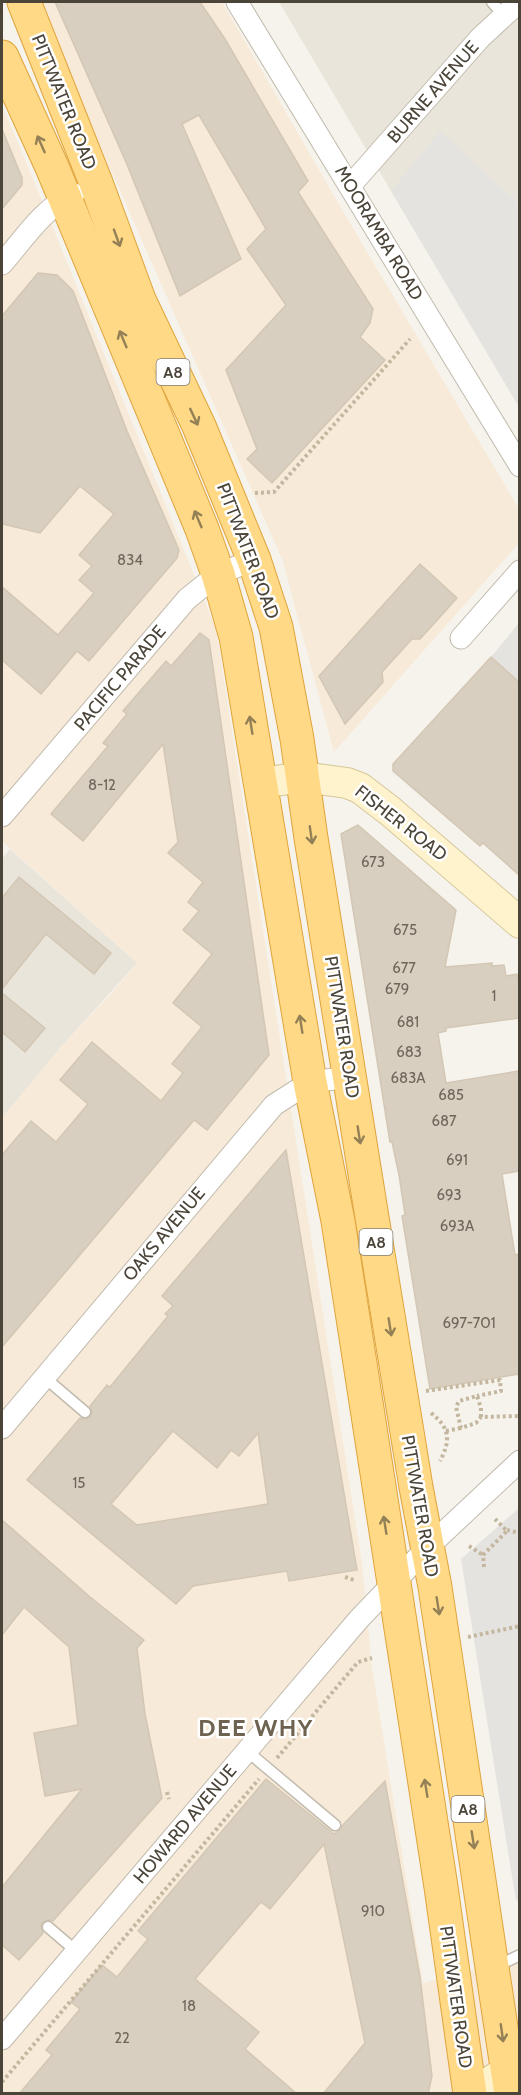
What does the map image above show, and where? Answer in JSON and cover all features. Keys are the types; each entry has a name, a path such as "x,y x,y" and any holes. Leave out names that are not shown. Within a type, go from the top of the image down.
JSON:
{"highway":[{"name":"PITTWATER ROAD","path":"24,2 96,183 139,300 199,426 254,560 276,627 289,687 311,838 427,1548 506,1962 513,2076"},
{"name":"PITTWATER ROAD","path":"2,57 64,198 202,529 236,637 310,1082 338,1221 471,2094"}],"main road":[{"name":"FISHER ROAD","path":"261,783 303,777 347,783 360,788 432,846 519,923"},
{"path":"471,2094 513,2076"}],"street":[{"name":"MOORAMBA ROAD","path":"237,2 519,466"},
{"name":"BURNE AVENUE","path":"350,186 480,38 505,6"},
{"path":"2,264 42,218 64,198 96,183"},
{"name":"PACIFIC PARADE","path":"2,816 187,599 218,574 254,560"},
{"path":"461,638 519,571"},
{"name":"OAKS AVENUE","path":"2,1428 274,1105 310,1082 350,1077"},
{"name":"HOWARD AVENUE","path":"2,2039 358,1619 427,1548 519,1461"}],"lane":[{"path":"44,1377 85,1412"},
{"path":"247,1751 335,1825"},
{"path":"48,1927 76,1951"}],"path":[{"path":"251,493 274,492 410,339"},
{"path":"422,1392 500,1380 501,1391 459,1401 456,1407 461,1428"},
{"path":"446,1431 476,1423 481,1417 481,1407 477,1396"},
{"path":"429,1411 440,1420 446,1431 448,1442 435,1470"},
{"path":"481,1417 519,1416"},
{"path":"495,1519 507,1530 519,1533"},
{"path":"484,1567 483,1556 507,1530"},
{"path":"469,1546 483,1556"},
{"path":"345,1577 354,1580"},
{"path":"465,1638 519,1626"},
{"path":"276,1760 358,1662 372,1658"},
{"path":"217,1732 227,1731"},
{"path":"2,2082 261,1777"},
{"path":"166,1792 169,1799"}],"shaded area":[{"path":"37,2 222,2 519,509 519,543 334,752 282,559"},
{"path":"279,2 519,2 519,407"},
{"path":"2,105 216,629 362,1564 372,1668 423,1983 519,1957 519,2093 2,2093 2,1118 61,1047 137,963 2,841"},
{"path":"440,131 519,204 519,407 391,191"},
{"path":"519,623 519,682 491,657"},
{"path":"10,849 137,963 61,1047 2,1118 2,859"},
{"path":"519,1508 520,1900 516,1901 461,1559"}],"building":[{"path":"55,2 200,2 225,39 308,181 298,192 373,309 370,323 360,337 385,360 272,483 247,459 257,449 226,370 286,305 247,249 266,229 199,115 182,124 241,259 180,296 126,162"},
{"path":"2,129 22,178 22,185 2,209"},
{"path":"38,273 57,275 73,291 127,431 179,550 177,558 89,661 77,651 41,694 2,660 2,587 58,635 94,593 79,580 92,566 79,555 114,514 80,486 40,533 2,524 2,316"},
{"path":"420,564 457,598 420,639 412,639 382,672 383,682 345,724 319,676"},
{"path":"200,633 209,640 269,1055 207,1130 194,1120 2,1347 2,1155 31,1121 56,1142 88,1104 60,1080 92,1042 161,1101 183,1073 172,1064 202,1027 173,1003 212,954 183,930 199,911 188,902 203,882 168,853 178,842 163,744 83,841 51,814 108,746 103,743 127,714 123,711 166,661 171,666"},
{"path":"491,657 519,682 519,875 483,843 480,846 393,771 393,764"},
{"path":"358,825 456,910 445,967 492,963 492,966 504,965 506,976 517,974 519,1018 446,1028 446,1031 438,1033 446,1083 519,1071 519,1171 502,1174 515,1255 519,1254 519,1374 430,1389 402,1216 405,1215 399,1175 392,1142 390,1142 341,834"},
{"path":"19,877 111,953 94,974 46,934 2,989 2,898"},
{"path":"2,993 45,1028 25,1052 2,1032"},
{"path":"286,1150 357,1570 289,1581 287,1571 193,1586 176,1604 27,1480 80,1418 87,1419 91,1416 90,1406 107,1385 110,1387 168,1316 165,1314 173,1306 162,1296","holes":["173,1431 217,1468 231,1450 239,1456 258,1433 268,1504 137,1525 111,1504"]},
{"path":"2,1520 90,1597 144,1640 137,1648 145,1714 162,1798 53,1921 43,1922 41,1926 43,1933 19,1960 2,1945 2,1887 82,1789 45,1796 34,1733 78,1725 69,1647 24,1607 2,1635"},
{"path":"266,1779 334,1834 385,1781 420,1977 432,2076 428,2094 323,2094 365,2043 324,1844 270,1909 261,1902 195,1979 259,2032 245,2049 297,2094 19,2094 52,2055 46,2050 80,2009 71,2002 102,1965 117,1977 148,1939 138,1931"}],"district":[{"name":"DEE WHY","path":"256,1727"}]}
